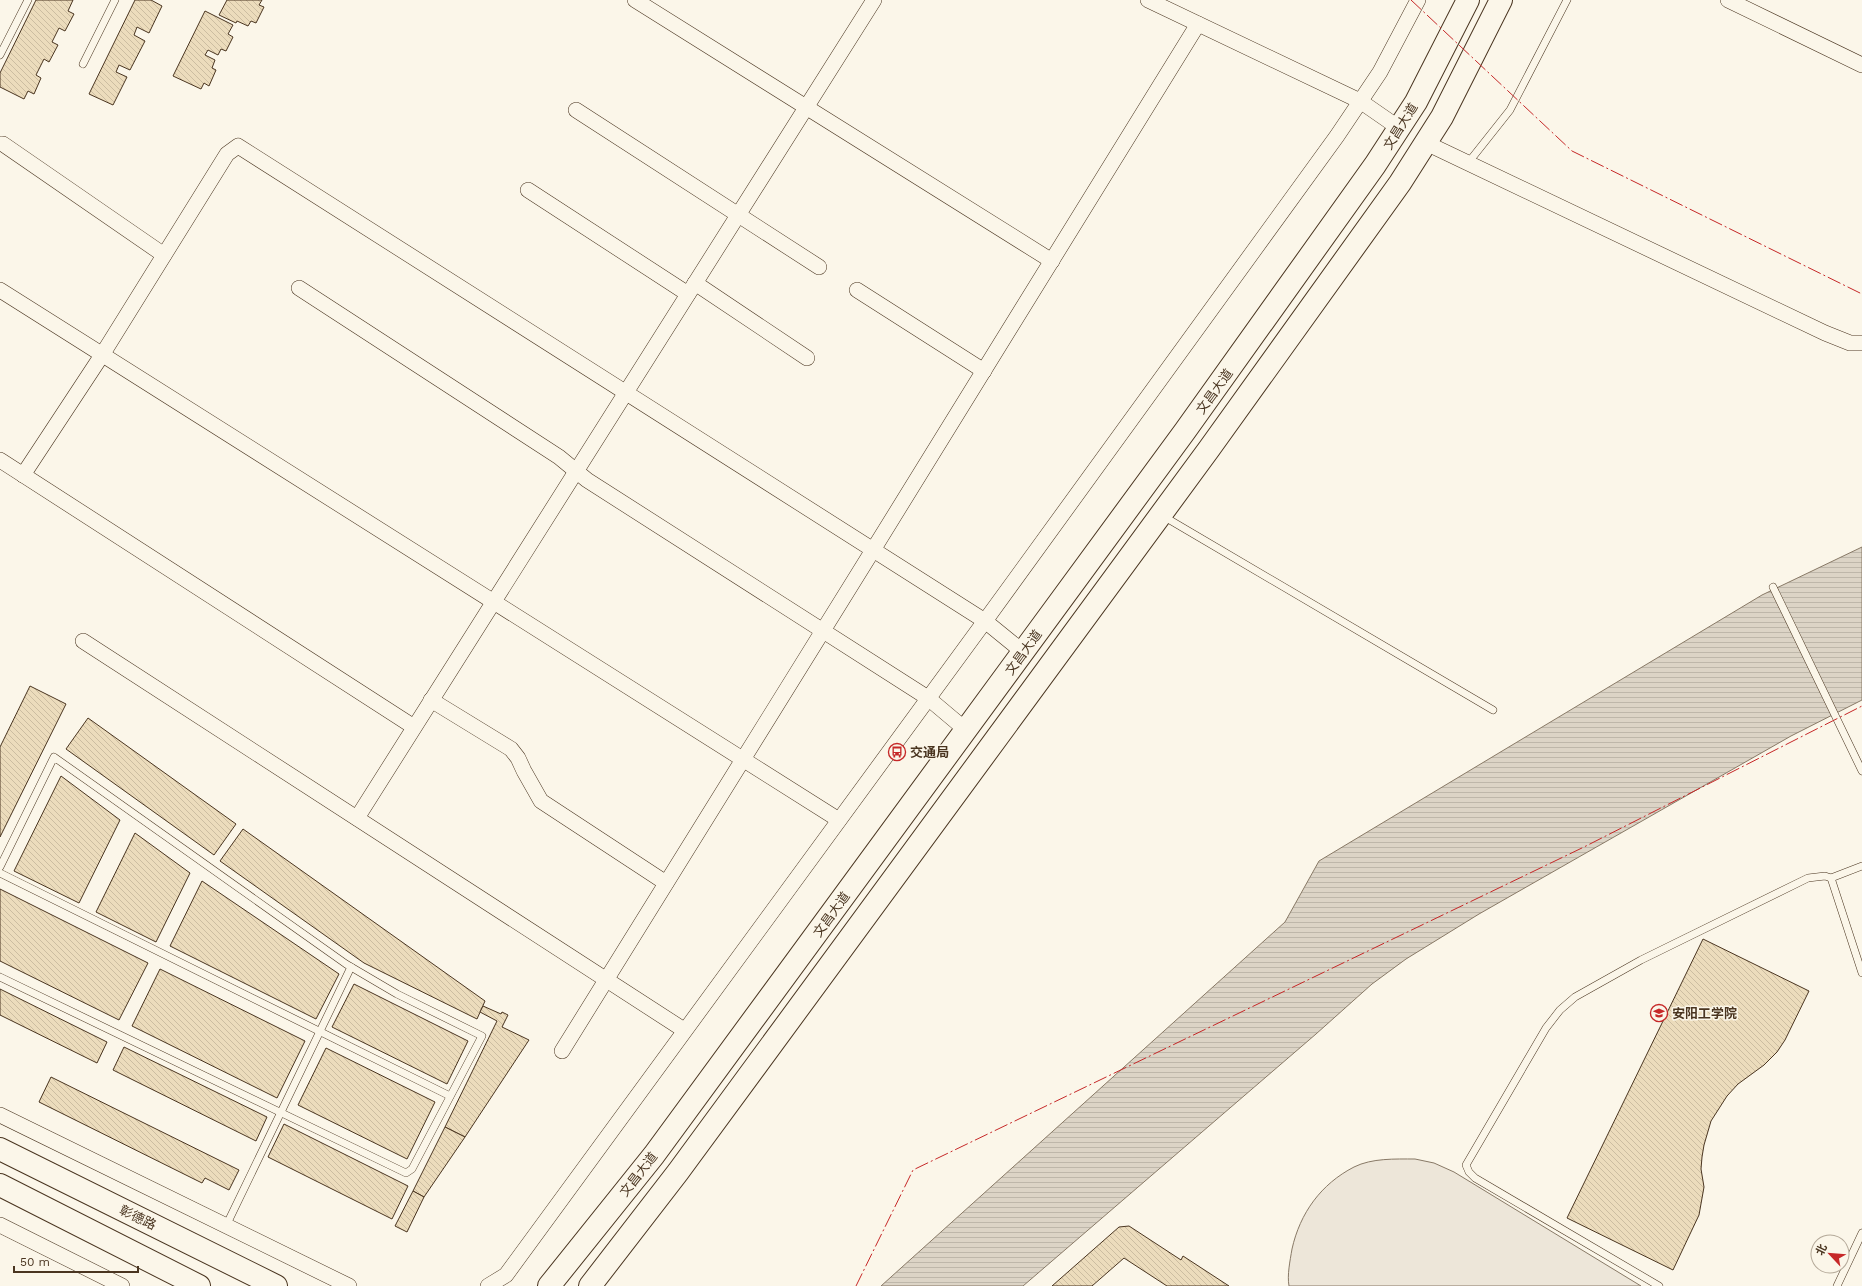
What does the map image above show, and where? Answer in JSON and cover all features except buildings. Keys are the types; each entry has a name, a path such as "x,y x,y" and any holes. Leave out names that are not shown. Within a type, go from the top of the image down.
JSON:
{"main road":[{"name":"文昌大道","path":"549,1286 659,1148 1185,431 1371,172 1399,128 1435,66 1468,0"},
{"path":"590,1286 678,1172 1161,514 1400,183 1426,143 1462,80 1502,0"},
{"name":"彰德路","path":"0,1149 276,1286"},
{"path":"0,1185 199,1286"}],"street":[{"path":"635,0 1052,261"},
{"path":"357,818 874,0"},
{"path":"1148,0 1360,101 1399,128"},
{"path":"488,1286 506,1275 1338,136 1380,72 1418,0"},
{"path":"1728,0 1862,65"},
{"path":"562,1051 1198,24"},
{"path":"576,110 819,267"},
{"path":"1426,143 1825,333 1850,343 1862,343"},
{"path":"3,144 164,255"},
{"path":"23,475 102,355 227,154 238,146 985,621 1023,652"},
{"path":"528,190 807,358"},
{"path":"299,288 553,453 587,480 928,698 966,730"},
{"path":"0,290 839,820"},
{"path":"857,290 984,371"},
{"path":"0,460 414,727"},
{"path":"83,640 684,1030"},
{"path":"431,700 511,749 518,758 541,801 666,883"},
{"path":"0,1115 349,1286"},
{"path":"0,1225 122,1286"},
{"path":"604,1286 609,1261"}],"lane":[{"path":"0,55 28,0"},
{"path":"83,64 115,0"},
{"path":"1468,163 1510,110 1567,0"},
{"path":"1161,514 1493,710"},
{"path":"1773,587 1862,771"},
{"path":"0,867 54,757 351,967 397,994 482,1036 412,1169 406,1173 0,978"},
{"path":"1659,1286 1475,1178 1469,1172 1466,1165 1546,1028 1560,1010 1575,997 1641,960 1808,878 1825,876 1830,878 1862,866"},
{"path":"0,874 450,1096"},
{"path":"1830,878 1862,973"},
{"path":"226,1226 351,967"},
{"path":"1837,1286 1862,1233"}],"shaded area":[{"path":"1862,547 1862,700 1791,736 1479,914 1406,959 1372,984 1023,1286 881,1286 1285,922 1319,861 1762,595"},
{"path":"1415,1159 1434,1163 1454,1172 1641,1286 1289,1286 1288,1277 1292,1249 1300,1223 1306,1212 1322,1191 1342,1174 1361,1164 1384,1160"}],"power":[{"path":"1411,0 1572,151 1862,294"},
{"path":"856,1286 913,1170 1584,847 1862,706"}],"place":[{"name":"交通局","path":"897,752"},
{"name":"安阳工学院","path":"1659,1013"}]}
